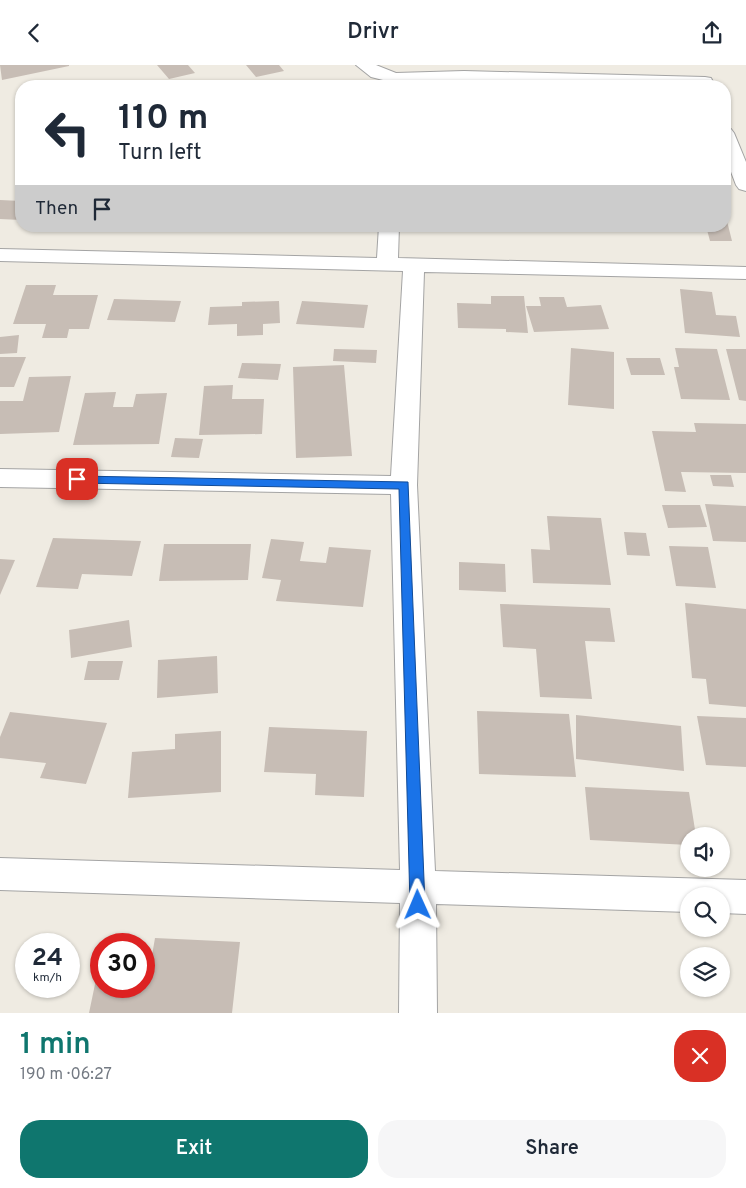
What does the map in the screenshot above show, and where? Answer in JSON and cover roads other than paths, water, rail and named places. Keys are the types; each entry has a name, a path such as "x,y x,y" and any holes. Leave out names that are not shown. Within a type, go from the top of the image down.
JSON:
{"street":[{"path":"364,65 391,80"},
{"path":"698,65 704,80"},
{"path":"407,80 463,71 631,80"},
{"path":"731,148 746,185"},
{"path":"390,232 400,265 404,485 418,887 418,1013"},
{"path":"0,255 746,273"},
{"path":"0,478 404,485"},
{"path":"0,874 746,897"}]}
